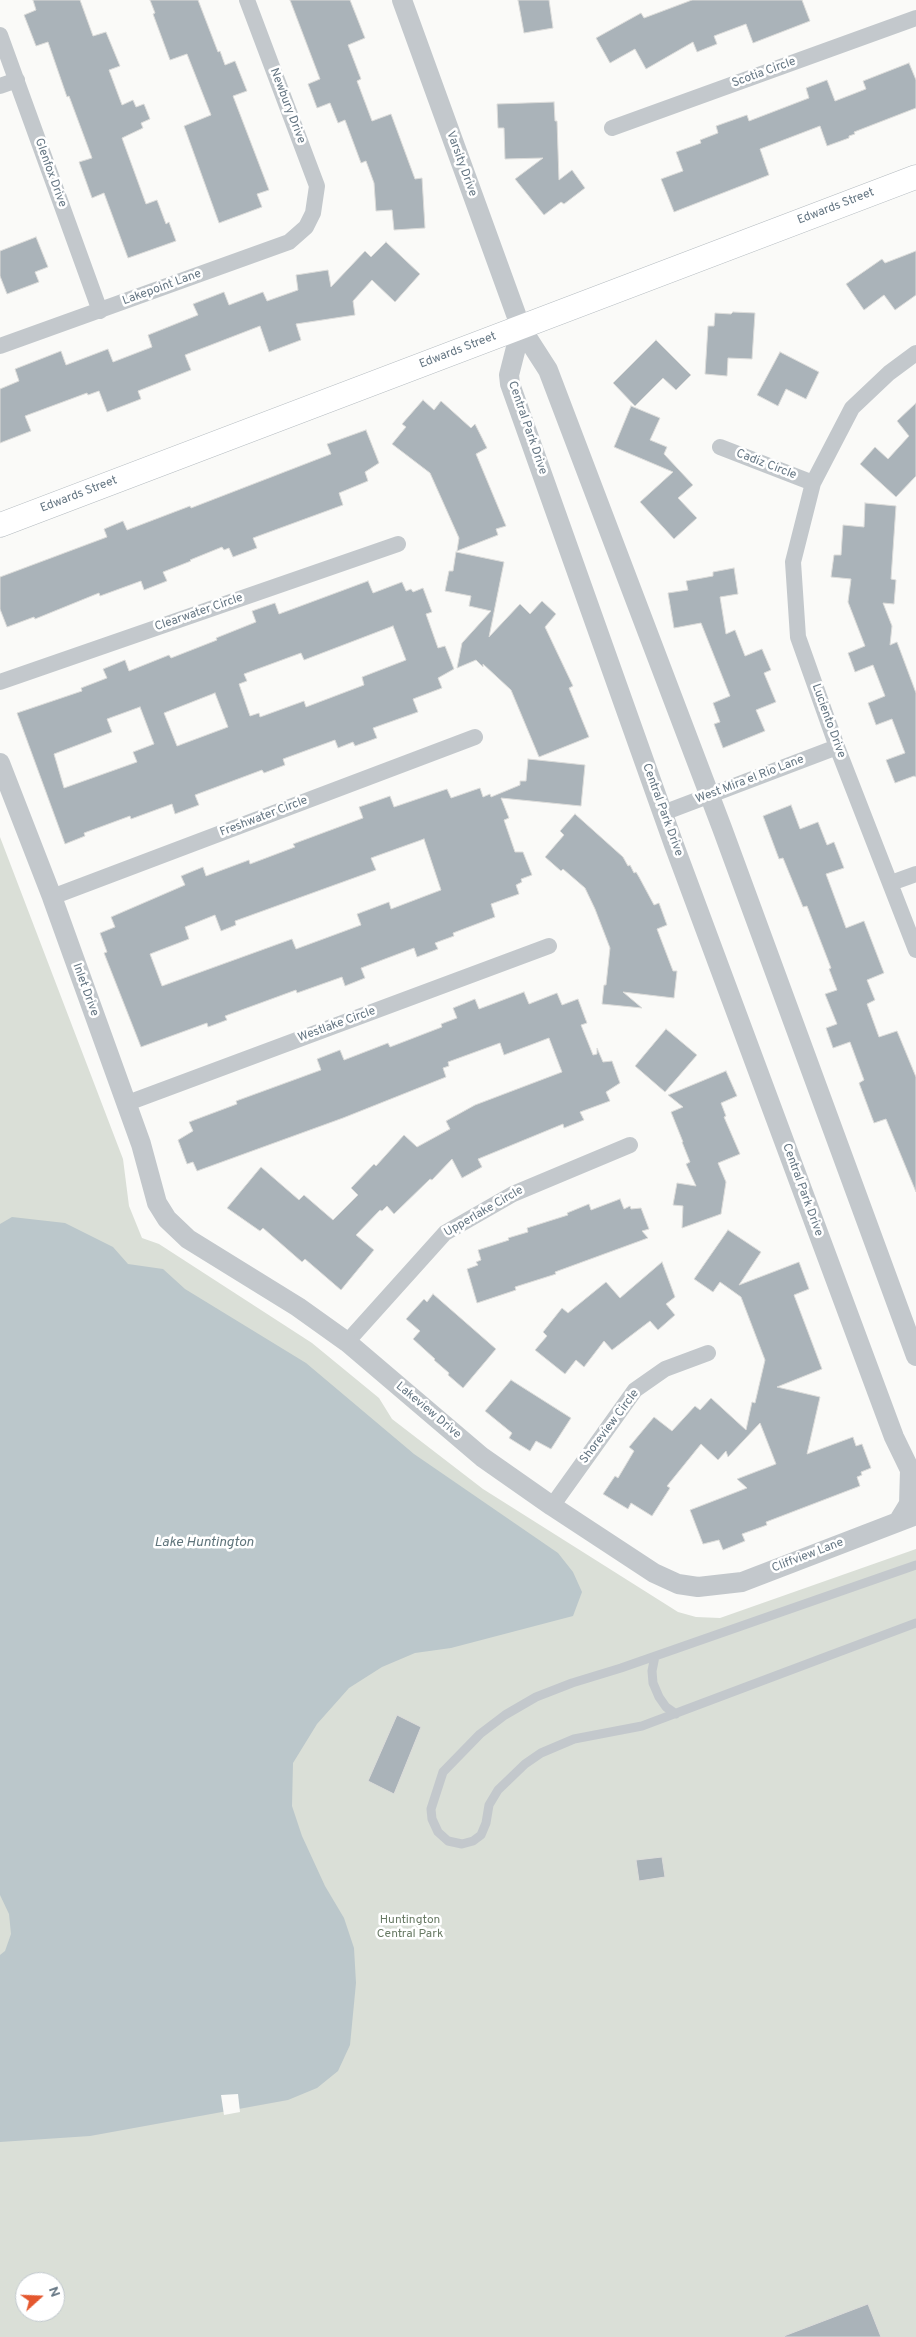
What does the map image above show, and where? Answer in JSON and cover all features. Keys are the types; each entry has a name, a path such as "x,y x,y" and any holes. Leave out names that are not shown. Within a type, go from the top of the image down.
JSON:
{"main road":[{"name":"Edwards Street","path":"0,526 916,178"}],"street":[{"name":"Newbury Drive","path":"247,0 317,186 313,213"},
{"name":"Varsity Drive","path":"402,0 520,328"},
{"name":"Scotia Circle","path":"612,128 916,18"},
{"name":"Glenfox Drive","path":"0,35 100,311"},
{"path":"0,86 17,80"},
{"name":"Lakepoint Lane","path":"0,346 289,242 306,227 313,213"},
{"path":"520,328 548,370 710,796 916,1356"},
{"name":"Central Park Drive","path":"520,328 509,375 510,384 663,813 894,1437 913,1472"},
{"name":"Luciento Drive","path":"916,353 890,372 852,408 813,483 793,562 798,637 837,747 916,950"},
{"name":"Cadiz Circle","path":"720,447 813,483"},
{"name":"Clearwater Circle","path":"0,682 398,544"},
{"name":"Freshwater Circle","path":"52,897 475,737"},
{"name":"West Mira el Rio Lane","path":"663,813 837,747"},
{"name":"Inlet Drive","path":"0,763 52,897 141,1144 157,1203 167,1219"},
{"path":"891,883 916,874"},
{"name":"Westlake Circle","path":"125,1104 549,946"},
{"name":"Upperlake Circle","path":"347,1342 444,1233 513,1194 630,1145"},
{"name":"Lakeview Drive","path":"167,1219 188,1239 298,1307 347,1342 482,1457 552,1506 654,1573 678,1584 698,1587"},
{"name":"Shoreview Circle","path":"552,1506 635,1390 665,1369 708,1353"},
{"path":"907,1519 913,1472"},
{"name":"Cliffview Lane","path":"698,1587 742,1582 907,1519"}],"lane":[{"path":"916,1565 536,1697 505,1715 480,1734 444,1772 431,1808 438,1832 448,1842 455,1844 473,1841 481,1835 486,1823 489,1805 498,1790 525,1764 541,1753 574,1739 642,1726 916,1623"},
{"path":"655,1656 652,1671 653,1683 659,1697 676,1714"}],"green space":[{"name":"Huntington Central Park","path":"0,837 123,1159 129,1206 142,1238 159,1244 312,1343 379,1398 392,1419 483,1489 678,1612 696,1617 720,1618 916,1549 916,2337 0,2337"}],"water":[{"name":"Lake Huntington","path":"12,1217 65,1223 113,1247 128,1264 163,1269 185,1289 306,1363 414,1454 558,1553 573,1572 582,1592 573,1616 451,1648 415,1653 382,1667 349,1688 317,1724 293,1763 292,1806 302,1836 325,1886 344,1918 354,1948 356,1983 350,2045 338,2071 317,2088 288,2100 90,2136 0,2142 0,1955 5,1951 11,1934 9,1914 0,1895 0,1224"}],"pier":[{"path":"238,2094 240,2112 224,2115 221,2095"}],"building":[{"path":"33,0 80,0 93,36 106,32 120,66 109,70 122,105 133,100 136,107 144,104 150,119 141,123 143,128 122,138 146,204 157,200 166,224 169,222 176,241 128,258 104,193 92,198 79,162 92,158 69,96 67,97 48,42 36,46 24,15 36,10"},
{"path":"150,0 198,0 225,65 235,61 247,91 233,96 269,190 257,194 262,207 219,223 184,126 211,115 187,54 170,60 153,14 155,13"},
{"path":"290,0 350,0 365,38 348,45 361,79 357,81 372,121 391,114 415,179 422,178 425,228 394,230 392,210 376,211 374,183 366,161 361,163 345,120 338,123 330,103 317,108 308,84 320,79"},
{"path":"518,0 549,0 553,28 524,33"},
{"path":"692,0 802,0 810,21 753,43 746,24 714,36 717,44 697,52 693,42 646,69 635,49 610,63 596,38 641,13 644,18"},
{"path":"909,63 916,80 916,108 854,132 855,134 849,136 849,138 827,146 820,126 760,149 769,175 674,212 661,179 683,171 676,152 701,143 700,140 718,133 716,126 747,115 749,121 809,98 806,88 827,80 835,101 866,89 863,81"},
{"path":"554,102 555,121 557,121 559,180 572,170 585,188 564,204 561,202 544,215 515,179 543,158 505,159 504,128 498,128 497,104"},
{"path":"36,237 48,267 35,272 39,282 7,294 0,276 0,251"},
{"path":"386,242 420,274 395,302 372,280 353,301 355,315 296,324 301,340 269,352 260,326 185,355 191,370 138,391 141,399 107,412 99,391 88,395 87,393 25,416 31,431 0,443 0,389 19,381 15,369 61,351 66,365 108,349 113,362 152,347 148,335 198,315 193,304 224,292 229,305 263,292 267,301 298,290 296,275 328,270 331,287 365,251 371,257"},
{"path":"916,251 916,295 895,310 884,295 864,310 846,284 882,259 885,263"},
{"path":"733,312 755,313 752,359 728,358 727,376 705,374 708,326 714,326 715,313 731,314"},
{"path":"656,340 691,375 676,390 663,378 635,406 613,383"},
{"path":"780,352 819,372 806,399 786,389 778,406 757,395"},
{"path":"423,400 434,410 441,401 471,428 475,424 487,448 476,454 506,526 496,529 498,535 457,551 459,538 430,473 392,444 406,427 402,424"},
{"path":"916,403 916,476 896,497 860,464 875,447 888,459 909,436 897,421"},
{"path":"631,406 660,418 650,440 667,447 664,454 693,485 678,498 697,518 674,539 640,502 673,472 614,447"},
{"path":"366,430 379,463 365,472 368,481 339,493 343,505 253,538 257,548 233,557 229,548 224,550 222,547 190,560 163,572 167,581 144,590 141,581 100,596 99,593 35,619 34,617 7,627 0,609 0,577 107,537 104,529 123,521 127,530 190,506 191,508 331,454 327,444"},
{"path":"865,503 896,506 891,579 896,580 894,604 883,603 892,626 890,645 897,642 916,693 916,777 914,776 895,783 886,760 905,753 892,719 876,725 868,703 885,696 873,665 855,672 848,653 865,646 848,602 851,579 831,577 834,555 841,555 843,525 864,527"},
{"path":"456,552 504,562 489,637 520,604 530,614 542,601 556,614 545,627 573,686 569,688 589,737 539,757 511,690 483,664 483,667 476,660 457,668 462,643 491,611 469,606 471,596 445,591 449,571 453,571"},
{"path":"734,568 738,594 720,597 726,634 735,630 745,656 762,649 771,670 764,673 776,702 756,710 765,731 723,748 714,724 720,722 713,703 730,696 701,623 674,628 668,593 688,590 686,581 713,576 713,572"},
{"path":"368,581 373,593 402,582 406,591 411,589 413,592 423,588 432,612 426,614 438,648 445,646 454,669 438,678 442,688 413,699 418,712 373,728 377,738 355,746 353,742 338,748 335,740 283,759 285,765 264,773 262,770 195,795 199,805 175,814 172,804 131,819 130,816 84,833 85,836 65,844 17,713 82,691 81,688 107,678 103,669 125,660 129,671 169,655 171,658 217,640 216,638 256,622 252,611 275,603 279,614","holes":["393,626 406,660 362,677 364,685 306,707 304,701 260,717 259,713 250,716 239,684 247,681 244,674 301,653 304,660","215,693 228,727 177,746 164,713","140,707 154,744 133,752 137,762 64,788 54,754 112,732 107,719"]},
{"path":"528,759 585,765 581,806 501,798 509,818 504,820 515,852 523,852 532,875 521,879 522,882 516,885 519,894 491,904 495,917 453,933 454,936 435,943 438,949 417,957 414,948 361,968 365,978 345,986 342,977 297,993 296,990 225,1016 227,1020 208,1027 207,1023 141,1047 104,953 107,952 100,933 115,927 111,917 185,885 181,876 203,867 206,876 249,860 250,864 295,847 293,844 363,818 359,807 390,796 394,807 447,789 451,798 480,788 483,797 490,794 491,797 520,785 520,781 526,781","holes":["424,839 441,890 391,909 389,902 357,914 361,925 296,949 292,939 162,986 150,954 189,939 185,927 215,915 221,931 236,925 235,921 376,870 371,858"]},
{"path":"791,805 800,829 818,822 827,845 834,842 844,868 826,874 846,928 864,921 884,973 867,980 875,1000 867,1004 879,1037 897,1031 916,1077 916,1192 886,1119 874,1123 859,1083 864,1080 850,1042 833,1048 826,1028 837,1024 825,994 837,990 829,969 831,968 807,906 803,907 783,858 779,859 763,816"},
{"path":"575,814 623,857 634,873 636,872 654,905 659,903 667,925 657,929 673,971 677,971 674,998 623,992 642,1008 602,1004 610,948 595,909 585,888 563,869 561,871 545,857 564,835 560,831"},
{"path":"524,992 529,1004 557,993 562,1005 578,999 587,1023 581,1025 593,1055 597,1054 597,1048 603,1062 612,1061 620,1083 606,1092 610,1101 580,1112 584,1120 564,1128 563,1124 478,1159 482,1167 462,1178 452,1159 394,1214 387,1206 382,1211 380,1210 356,1235 374,1250 341,1290 305,1259 302,1262 263,1228 260,1231 227,1208 261,1167 299,1200 304,1195 333,1220 358,1195 351,1188 374,1164 376,1166 404,1135 417,1147 450,1129 446,1121 475,1105 562,1072 549,1038 504,1055 500,1043 448,1062 449,1066 443,1068 446,1077 343,1118 197,1171 193,1162 187,1164 178,1140 193,1131 189,1122 237,1104 236,1101 321,1070 317,1059 340,1050 344,1060 388,1043 390,1047 442,1027 441,1024 457,1018 453,1008 475,999 479,1009"},
{"path":"666,1029 697,1055 665,1092 635,1066"},
{"path":"726,1071 737,1096 721,1103 726,1116 724,1117 740,1154 718,1163 726,1182 721,1214 682,1228 683,1206 673,1205 677,1183 696,1186 686,1164 690,1162 671,1112 683,1107 668,1095"},
{"path":"620,1199 624,1209 630,1206 631,1209 641,1208 649,1229 642,1231 648,1238 555,1272 556,1274 515,1287 516,1290 477,1303 467,1269 478,1265 476,1262 481,1260 478,1250 509,1240 508,1238 528,1232 527,1228 568,1215 567,1213 589,1204 591,1210"},
{"path":"728,1230 761,1252 739,1285 799,1262 809,1289 794,1295 822,1369 777,1387 820,1397 807,1454 853,1437 856,1446 862,1444 871,1468 861,1472 862,1475 857,1477 860,1486 766,1522 767,1525 742,1534 745,1541 723,1550 719,1540 703,1544 690,1510 747,1488 737,1479 776,1464 760,1423 728,1457 726,1451 718,1460 701,1444 667,1486 670,1488 652,1516 631,1503 628,1509 603,1494 615,1476 618,1478 634,1451 629,1447 654,1417 672,1431 695,1406 700,1410 711,1398 746,1430 752,1402 755,1403 765,1360 741,1297 720,1282 713,1292 694,1279"},
{"path":"662,1262 675,1297 666,1304 675,1315 658,1330 650,1321 612,1350 604,1341 584,1367 576,1360 565,1374 535,1350 547,1336 543,1332 562,1308 568,1313 606,1282 620,1298"},
{"path":"433,1294 496,1349 463,1388 413,1339 420,1331 406,1319 424,1299 427,1302"},
{"path":"511,1380 571,1418 551,1449 536,1441 530,1451 509,1438 512,1433 485,1411"},
{"path":"397,1715 421,1727 394,1794 368,1781"},
{"path":"662,1857 665,1877 639,1881 636,1860"},
{"path":"868,2304 881,2337 784,2336"}]}
